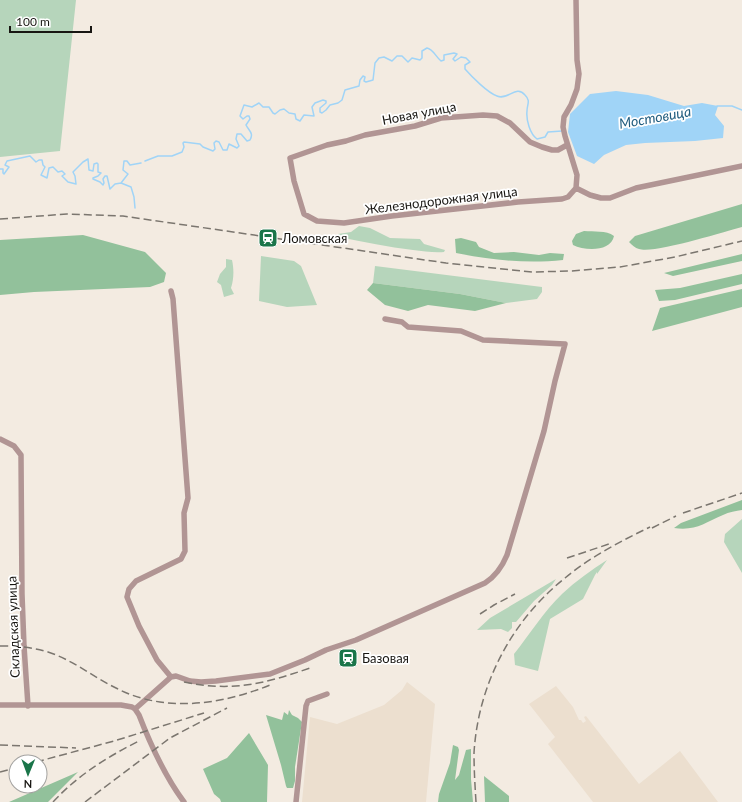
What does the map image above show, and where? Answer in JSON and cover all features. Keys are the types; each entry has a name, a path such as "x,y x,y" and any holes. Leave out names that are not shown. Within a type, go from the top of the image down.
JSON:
{"street":[{"path":"576,0 577,60 579,74 577,90 564,117 567,145 577,175 576,188 590,195 601,198 610,198 636,188 742,166"},
{"name":"Новая улица","path":"317,221 304,214 294,181 290,158 327,145 365,135 416,126 441,118 483,115 497,116 510,123 530,142 542,147 558,150 567,145"},
{"name":"Железнодорожная улица","path":"317,221 344,223 518,202 562,199 568,197 576,188"},
{"path":"171,291 180,381 188,498 184,513 185,551 181,559 136,580 129,589 127,597 139,626 156,660 171,677"},
{"path":"135,709 171,677 176,676 190,681 201,682 270,674 326,650 356,640 491,580 499,571 507,555 544,431 555,381 566,344 483,340 461,331 408,327 402,322 385,319"},
{"name":"Складская улица","path":"0,439 14,446 21,455 22,601 28,706"},
{"path":"296,802 306,706 308,701 327,694"},
{"path":"0,705 113,705 126,706 135,709 164,772 184,802"}],"shaded area":[{"path":"407,682 435,704 426,802 302,802 310,717 337,724 384,705 402,690"},
{"path":"556,686 573,707 579,720 583,723 586,721 584,717 586,716 639,784 680,751 718,802 593,802 548,744 555,737 529,704"}],"green space":[{"path":"0,0 76,0 60,151 0,157"},
{"path":"742,204 742,227 673,246 647,250 639,249 629,242 635,236"},
{"path":"359,226 370,228 390,238 420,239 424,244 445,250 444,252 436,252 413,250 339,237 338,234 351,232"},
{"path":"584,231 604,232 614,236 608,245 597,249 573,245 572,241 576,234"},
{"path":"83,235 145,252 166,273 164,282 150,287 0,295 0,240"},
{"path":"461,238 476,242 479,247 494,253 514,252 539,255 550,253 564,254 563,260 536,262 509,261 456,253 455,239"},
{"path":"742,254 742,261 673,276 664,273"},
{"path":"261,256 294,261 301,266 317,305 287,307 259,301"},
{"path":"226,259 232,260 233,281 231,288 234,294 224,297 221,285 217,282 220,274 226,267"},
{"path":"375,266 542,287 542,292 537,299 506,303 460,294 373,283"},
{"path":"742,274 742,284 675,300 659,301 655,290 680,288"},
{"path":"373,283 460,294 506,303 475,311 428,305 408,311 385,305 367,290"},
{"path":"742,289 742,307 652,331 660,308"},
{"path":"742,500 742,510 728,513 694,527 682,529 674,528 681,523"},
{"path":"742,519 742,573 724,542 725,534"},
{"path":"607,560 595,575 583,599 550,619 538,671 515,665 514,654 549,608 562,594 589,572"},
{"path":"556,579 516,622 512,622 512,628 508,632 501,629 477,630 490,618"},
{"path":"289,710 292,715 302,722 293,788 287,788 286,786 266,715 282,720 284,712 288,715"},
{"path":"249,733 268,765 267,802 221,802 220,799 214,794 203,769 227,758"},
{"path":"453,745 458,747 459,750 455,780 459,775 466,750 471,749 473,802 438,802 439,794 450,763"},
{"path":"78,772 48,802 9,802 27,794 48,794 48,785"},
{"path":"484,776 509,796 509,802 485,802"}],"water":[{"path":"616,91 648,95 684,106 702,103 718,106 715,115 724,126 723,138 626,145 604,155 594,164 577,156 568,132 570,114 590,94"}],"waterway":[{"name":"Мостовица","path":"145,161 158,156 172,156 182,152 184,142 200,144 203,147 213,151 215,149 214,143 216,141 219,142 223,150 227,150 229,144 237,148 239,146 236,139 237,134 241,134 247,141 250,140 251,136 251,132 246,125 250,119 249,116 243,119 240,116 244,105 252,107 259,103 263,107 269,107 275,114 284,109 289,113 295,114 296,119 300,121 304,115 314,116 312,107 315,103 323,100 326,101 326,103 320,108 320,112 322,113 330,105 338,103 342,100 345,90 359,86 360,80 363,76 365,77 364,81 366,82 373,80 375,63 379,58 384,57 392,61 397,56 402,56 408,62 412,58 420,60 422,58 422,51 427,48 433,51 441,61 444,60 444,55 454,53 457,54 453,59 455,61 461,57 466,58 470,62 465,65 465,69 489,92 497,96 501,97 518,91 522,92 527,97 528,101 527,115 529,126 532,134 537,139 545,137 548,132 562,131"},
{"name":"Мостовица","path":"717,106 732,106 742,110"},
{"name":"Мостовица","path":"0,169 3,169 4,174 9,167 5,165 7,161 30,156 36,162 42,160 45,167 41,175 47,178 49,168 53,167 58,172 62,171 65,174 62,176 68,182 76,184 73,172 88,159 89,170 93,171 94,164 97,163 98,172 101,173 93,179 103,185 103,179 107,176 110,189 115,184 121,183 128,174 123,170 124,161 127,161 130,165 141,163"},
{"path":"121,183 131,187 135,208"}],"railway":[{"path":"0,219 67,214 123,216 446,263 532,272 572,271 620,267 675,257 742,241"},
{"path":"683,513 742,493"},
{"path":"652,528 676,516"},
{"path":"476,802 474,753 482,703 490,679 514,634 546,595 575,570 606,550 650,527"},
{"path":"567,558 612,543"},
{"path":"480,614 515,594"},
{"path":"0,646 24,647 57,655 116,688 134,696 153,701 173,703 212,701 251,692 270,685"},
{"path":"184,682 217,686 248,685 310,668"},
{"path":"85,802 170,738 227,708"},
{"path":"48,759 114,741 204,713"},
{"path":"53,802 72,783 93,767 139,741"},
{"path":"0,745 76,748"},
{"path":"0,772 8,770"}],"place":[{"name":"Ломовская","path":"268,238"},
{"name":"Базовая","path":"348,658"}]}
